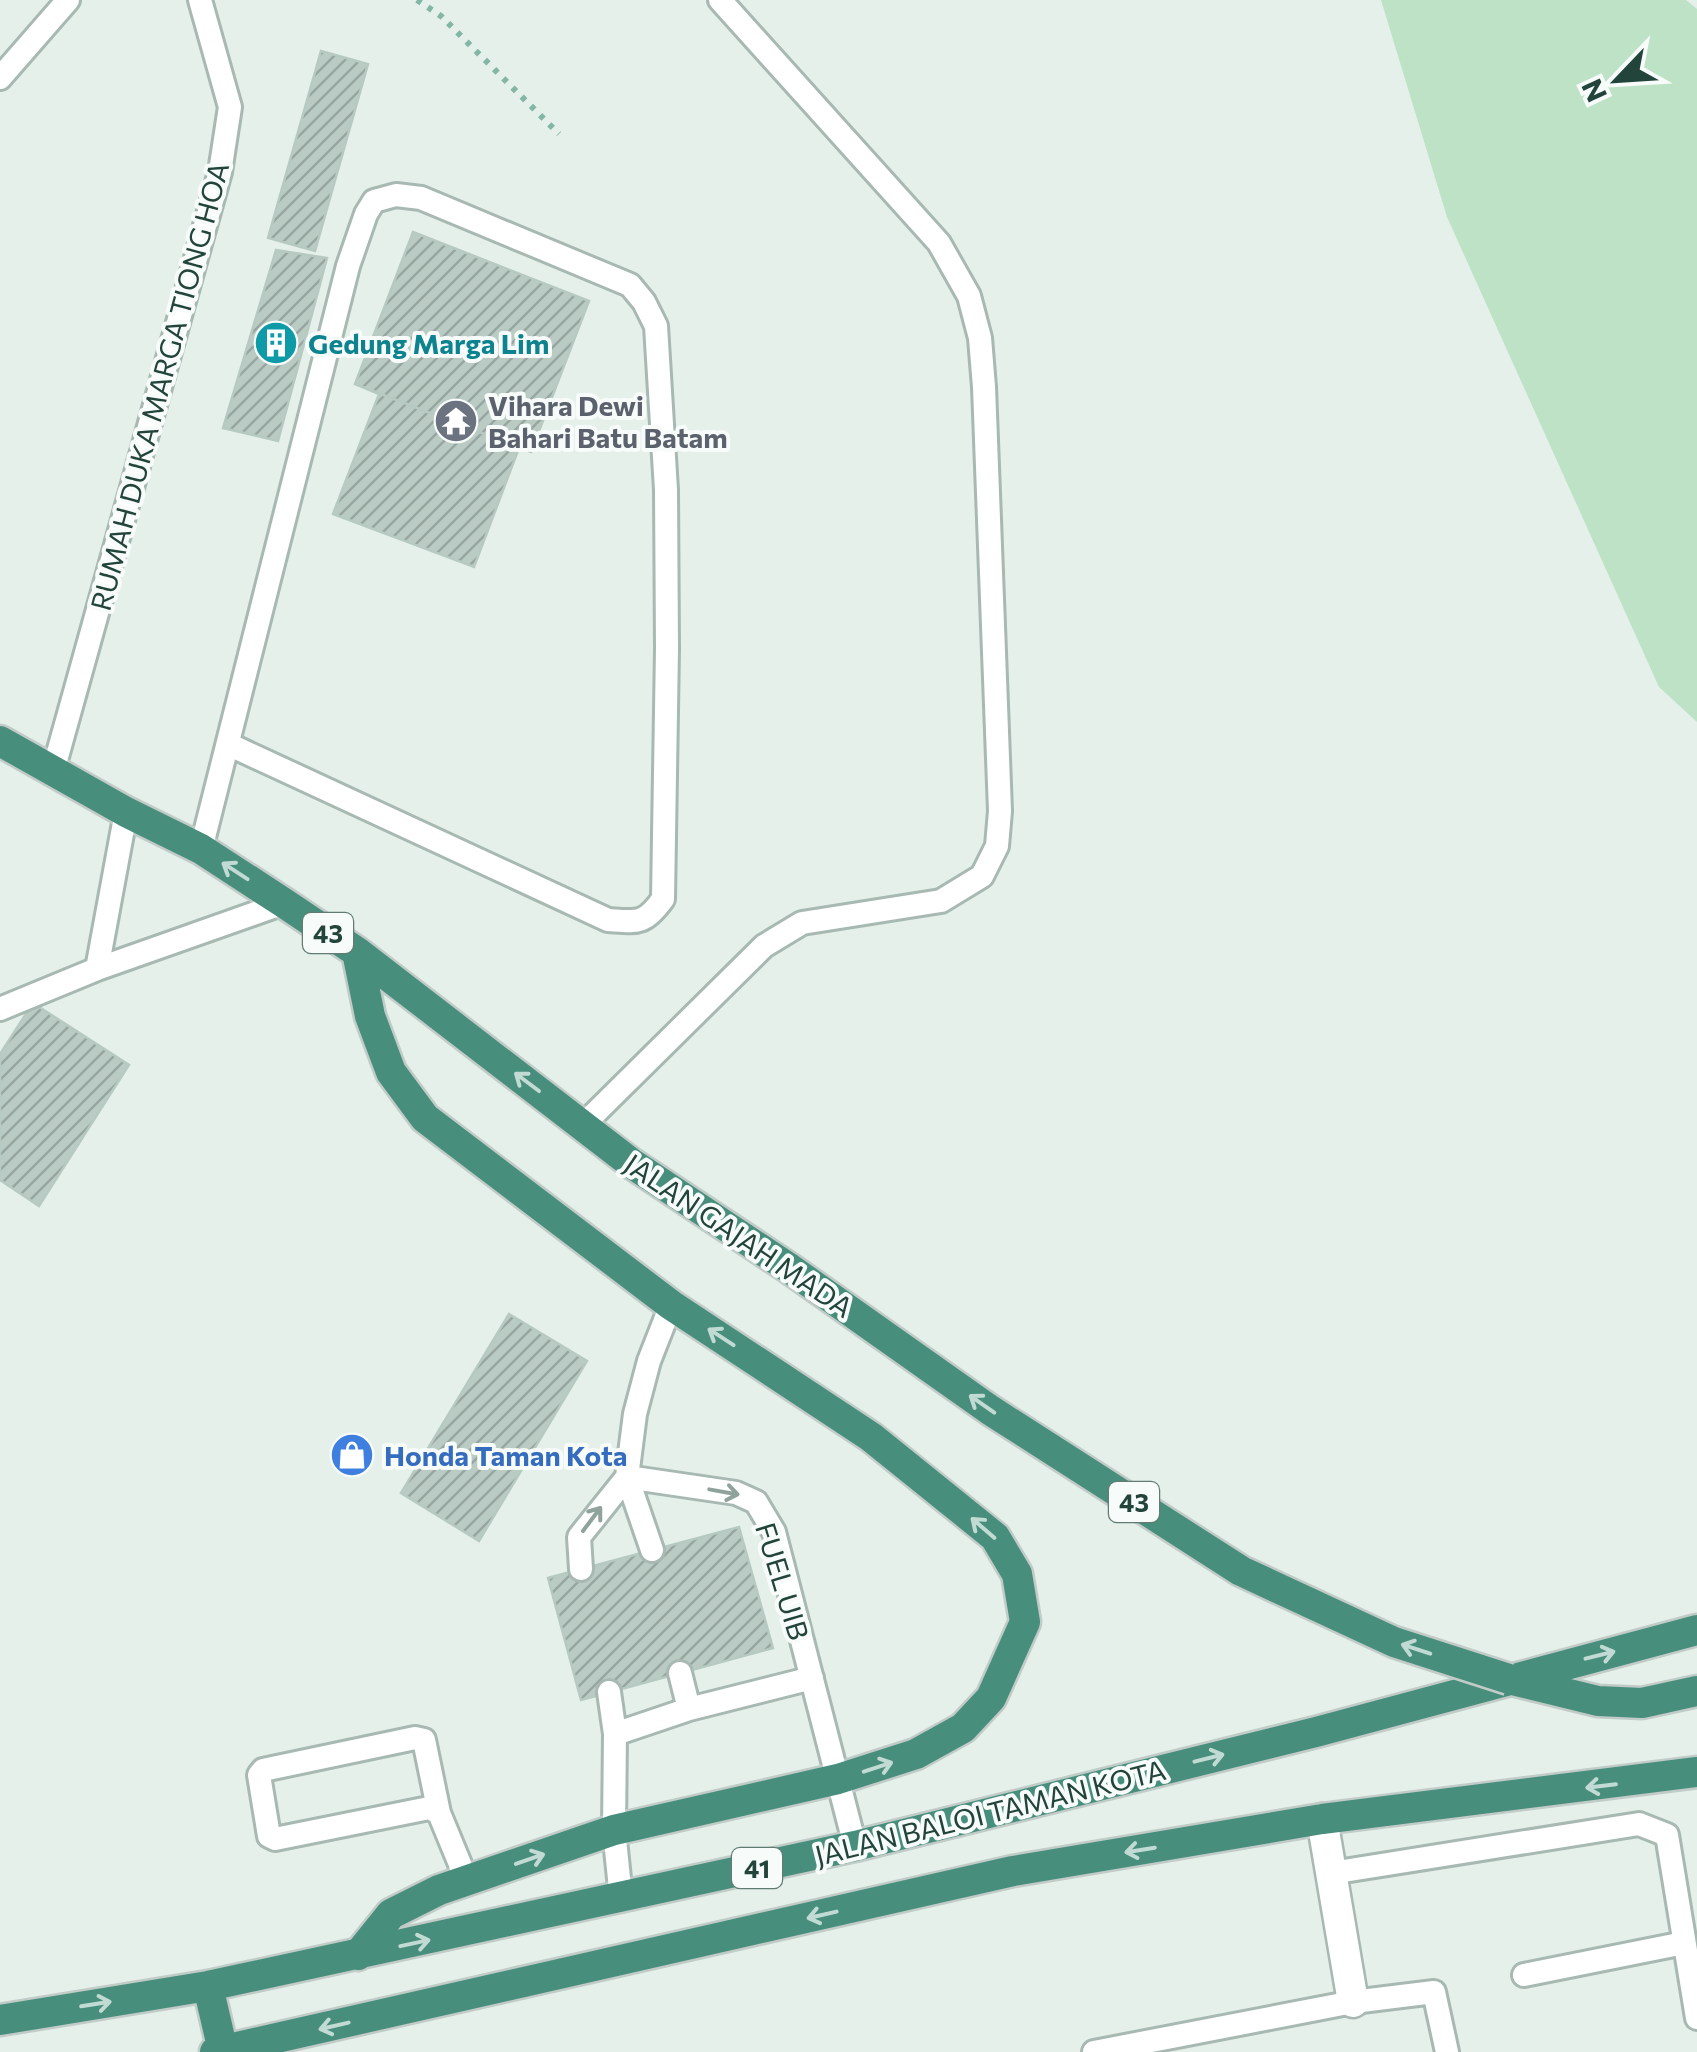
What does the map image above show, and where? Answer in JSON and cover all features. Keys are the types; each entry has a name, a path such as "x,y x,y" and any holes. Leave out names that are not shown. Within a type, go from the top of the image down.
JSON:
{"highway":[{"name":"JALAN GAJAH MADA","path":"0,741 201,849 284,902 358,952 631,1163 789,1268 990,1410 1241,1571 1394,1642 1509,1680 1598,1701 1642,1703 1697,1691"},
{"path":"358,952 370,1016 392,1072 425,1118 671,1305 872,1438 995,1537 1017,1574 1025,1622 992,1698 963,1728 916,1754 838,1779 614,1830 463,1882 391,1914 358,1955"},
{"name":"JALAN BALOI TAMAN KOTA","path":"0,2020 208,1986 855,1846 1316,1732 1697,1630"},
{"name":"41","path":"215,2052 1012,1871 1322,1819 1697,1772"},
{"path":"208,1986 223,2051"}],"street":[{"path":"1322,1819 1353,2002"}],"lane":[{"path":"0,78 68,0"},
{"name":"RUMAH DUKA MARGA TIONG HOA","path":"53,770 220,172 230,107 200,0"},
{"path":"583,1125 764,946 802,923 941,901 982,876 997,846 1000,811 984,387 980,338 969,296 939,243 720,0"},
{"path":"201,849 348,266 374,201 396,195 420,198 630,286 644,302 656,326 666,490 663,899 652,915 640,922 608,920 230,745"},
{"path":"97,969 126,812"},
{"path":"0,1009 97,969 284,902"},
{"path":"652,1550 628,1477 635,1414 649,1361 671,1305"},
{"path":"582,1569 579,1537 628,1477"},
{"name":"FUEL UIB","path":"628,1477 736,1493 756,1502 774,1532 855,1846"},
{"path":"680,1673 689,1709"},
{"path":"615,1734 689,1709 812,1678"},
{"path":"609,1692 615,1734 614,1830 621,1898"},
{"path":"439,1813 430,1808 275,1839 270,1836 258,1775 263,1770 415,1738 424,1740 439,1813 463,1882"},
{"path":"1331,1873 1639,1824 1667,1835 1697,2018"},
{"path":"1524,1974 1684,1943"},
{"path":"1094,2052 1353,2002 1434,1992 1448,2052"}],"path":[{"path":"417,0 442,16 559,134"}],"green space":[{"path":"1381,0 1686,0 1697,9 1697,722 1659,687 1447,217"}],"building":[{"path":"321,51 368,64 315,251 268,238"},
{"name":"Vihara Dewi Bahari Batu Batam","path":"413,232 589,301 531,452 519,448 474,567 333,514 379,394 355,384"},
{"name":"Vihara Dewi Bahari Batu Batam","path":"413,232 589,301 531,452 355,384"},
{"name":"Gedung Marga Lim","path":"276,250 327,258 278,441 223,428"},
{"path":"33,1003 129,1065 39,1206 0,1180 0,1054"},
{"path":"509,1314 587,1361 479,1541 401,1493"},
{"path":"739,1527 773,1648 581,1700 548,1578"}],"place":[{"name":"Gedung Marga Lim","path":"276,343"},
{"name":"Vihara Dewi Bahari Batu Batam","path":"456,421"},
{"name":"Honda Taman Kota","path":"352,1455"}]}
